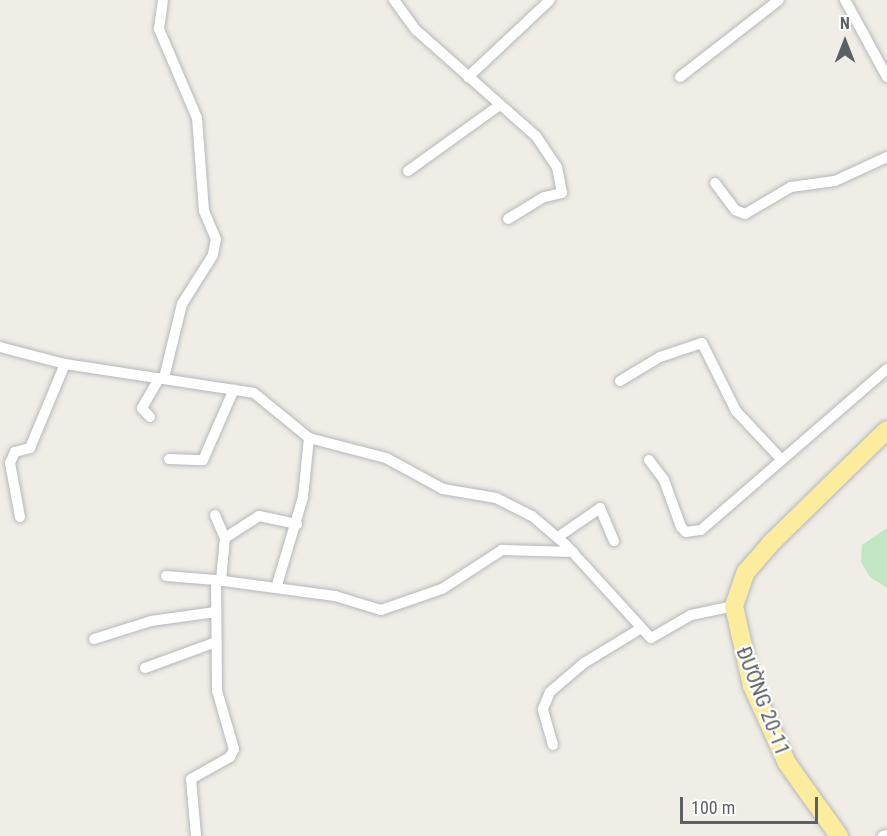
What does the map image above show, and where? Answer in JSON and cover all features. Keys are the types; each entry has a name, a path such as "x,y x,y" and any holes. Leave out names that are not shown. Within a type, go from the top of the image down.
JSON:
{"highway":[{"name":"ĐƯỜNG 20-11","path":"839,836 783,756 740,647 734,606 746,572 770,544 887,430"}],"street":[{"path":"150,417 142,408 161,378 182,304 213,255 216,238 203,202 197,118 159,29 163,0"},
{"path":"394,0 416,30 500,105 549,153 563,190 508,219"},
{"path":"468,77 550,0"},
{"path":"680,77 779,0"},
{"path":"845,0 883,59 887,77"},
{"path":"408,171 500,105"},
{"path":"715,183 735,210 745,214 791,187 834,181 887,157"},
{"path":"620,381 660,357 702,344 736,411 782,460"},
{"path":"0,347 65,364 234,389 268,399 309,438 386,458 443,489 496,498 558,537 608,587 638,630 651,638 691,615 734,606"},
{"path":"20,517 4,475 15,452 30,448 65,364"},
{"path":"649,460 664,480 681,527 694,533 887,369"},
{"path":"169,459 202,460 234,389"},
{"path":"277,585 297,524 309,438"},
{"path":"558,537 600,508 614,541"},
{"path":"196,836 191,779 233,753 218,700 215,612 225,538 215,515"},
{"path":"225,538 259,516 297,524"},
{"path":"166,576 277,585 381,610 442,589 501,550 573,552"},
{"path":"94,639 151,621 215,612"},
{"path":"553,745 543,709 550,692 584,663 638,630"},
{"path":"145,668 216,642"}],"green space":[{"path":"887,528 887,588 870,577 861,562 862,545"}]}
